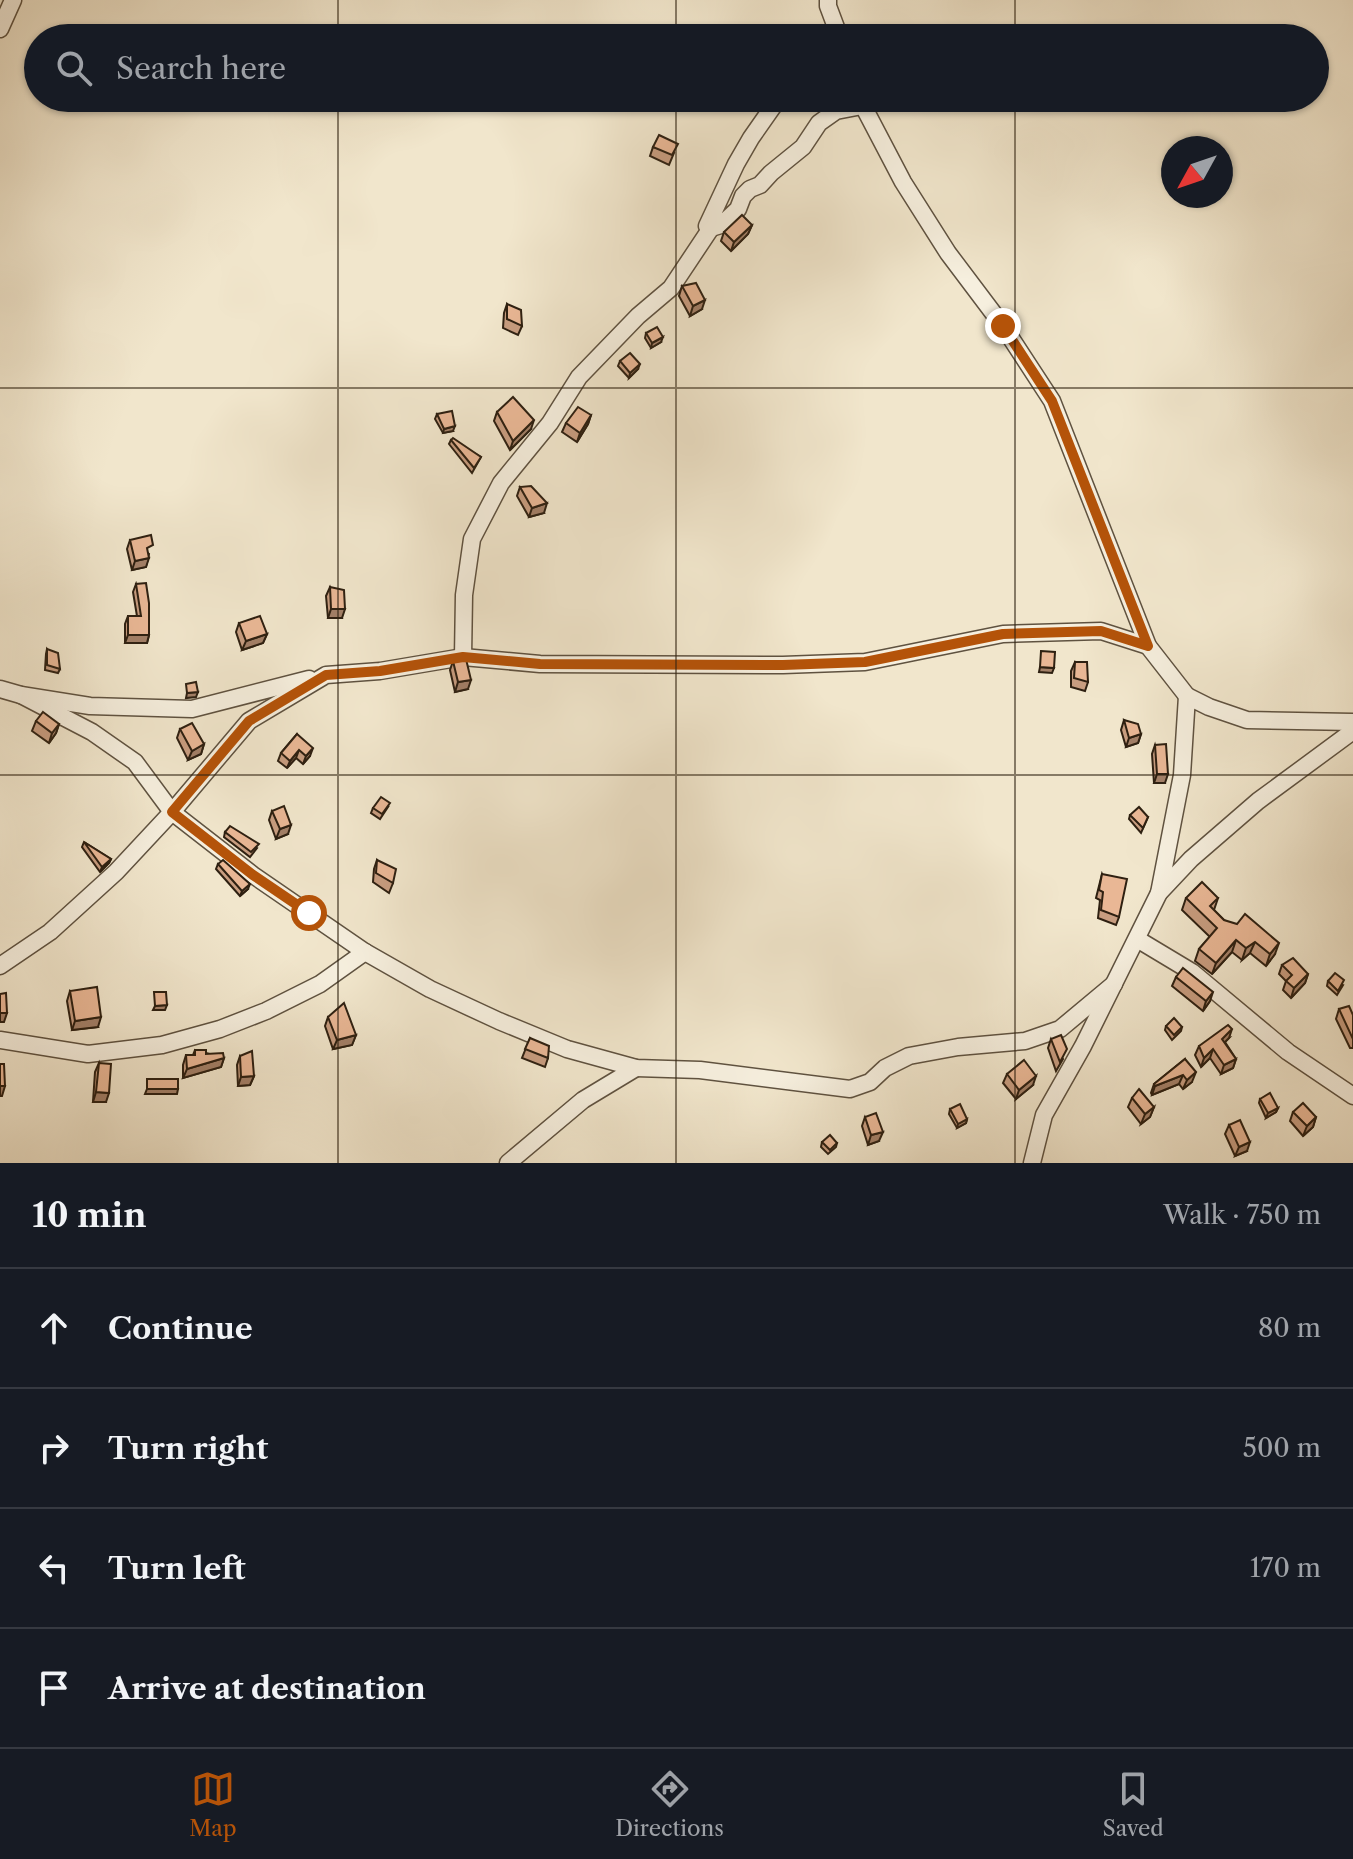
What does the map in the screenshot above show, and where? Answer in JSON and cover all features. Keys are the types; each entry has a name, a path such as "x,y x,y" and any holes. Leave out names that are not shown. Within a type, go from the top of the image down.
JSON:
{"street":[{"path":"0,29 13,0"},
{"path":"828,0 833,24"},
{"path":"711,228 707,226 736,164 769,112"},
{"path":"463,657 464,595 472,539 501,483 550,423 579,377 638,316 671,288 711,228 721,225 738,209 743,196 750,189 760,185 803,147 819,123 835,112"},
{"path":"866,112 903,182 948,253 1003,326 1052,401 1148,646 1187,696 1247,720 1353,722"},
{"path":"0,689 90,706 192,709 326,675 380,671 463,657 555,665 865,662 1003,634 1101,631 1148,646"},
{"path":"0,966 50,932 105,882 172,812 249,721 326,675"},
{"path":"21,695 92,732 135,762 172,812 253,875 365,952 430,989 499,1021 567,1049 636,1068 700,1070 850,1089 870,1082 885,1068 909,1056 958,1047 1025,1041 1060,1029 1114,984"},
{"path":"1032,1163 1044,1115 1159,893 1182,775 1187,696"},
{"path":"1159,893 1191,859 1258,801 1353,731"},
{"path":"1137,939 1192,972 1288,1052 1353,1096"},
{"path":"0,1040 88,1054 162,1045 220,1029 266,1011 320,984 365,952"},
{"path":"508,1163 583,1100 636,1068"}],"building":[{"path":"659,135 678,144 672,155 653,147"},
{"path":"742,215 752,225 734,242 724,232"},
{"path":"696,283 705,300 693,306 682,286"},
{"path":"507,304 521,310 522,326 507,319"},
{"path":"657,327 663,337 652,343 646,333"},
{"path":"630,353 640,364 630,373 620,361"},
{"path":"513,397 534,420 513,441 497,412"},
{"path":"578,407 591,415 580,433 566,423"},
{"path":"452,411 455,426 444,429 437,414"},
{"path":"453,438 481,457 474,468 451,440"},
{"path":"531,486 547,503 532,508 520,487"},
{"path":"151,535 153,545 147,548 149,558 135,561 130,540"},
{"path":"146,583 149,635 128,635 128,616 141,616 136,584"},
{"path":"330,587 344,590 345,609 331,609"},
{"path":"260,616 267,634 246,641 239,623"},
{"path":"47,649 58,653 60,669 47,665"},
{"path":"1041,651 1055,652 1054,668 1040,667"},
{"path":"466,659 471,680 458,682 453,661"},
{"path":"1075,662 1087,662 1088,682 1074,678"},
{"path":"196,682 198,692 187,693 186,684"},
{"path":"43,712 59,724 52,733 36,721"},
{"path":"1124,720 1138,724 1141,734 1129,738"},
{"path":"192,723 204,744 192,751 180,729"},
{"path":"297,734 313,748 306,756 299,750 290,761 281,753"},
{"path":"1166,744 1168,774 1157,774 1155,745"},
{"path":"381,797 390,803 382,814 373,808"},
{"path":"284,806 291,825 280,829 272,811"},
{"path":"1139,807 1148,817 1143,828 1130,815"},
{"path":"230,826 259,844 251,852 225,832"},
{"path":"84,842 111,859 102,867"},
{"path":"223,860 250,884 242,891 218,864"},
{"path":"377,860 396,869 393,883 376,873"},
{"path":"1102,874 1127,879 1119,917 1101,910 1103,892 1099,890"},
{"path":"1202,882 1218,898 1210,906 1224,920 1237,924 1245,914 1279,943 1270,954 1255,942 1246,948 1236,940 1216,963 1199,949 1217,928 1186,898"},
{"path":"1293,958 1308,974 1294,988 1286,981 1292,975 1282,965"},
{"path":"1183,968 1213,992 1206,1001 1176,977"},
{"path":"1335,973 1344,980 1338,991 1328,981"},
{"path":"97,987 101,1017 75,1021 70,991"},
{"path":"154,992 166,992 167,1005 155,1006"},
{"path":"6,993 7,1013 0,1013 0,994"},
{"path":"344,1003 356,1035 337,1040 328,1017"},
{"path":"1349,1006 1353,1015 1353,1039 1339,1009"},
{"path":"1174,1018 1182,1027 1174,1035 1166,1026"},
{"path":"1228,1025 1232,1029 1222,1039 1236,1059 1224,1065 1213,1049 1204,1058 1199,1046"},
{"path":"1061,1035 1067,1049 1060,1062 1051,1039"},
{"path":"530,1038 549,1046 548,1058 525,1049"},
{"path":"195,1050 206,1050 206,1054 223,1053 224,1058 187,1069 186,1055 195,1055"},
{"path":"252,1051 254,1076 241,1077 240,1056"},
{"path":"1185,1059 1196,1072 1187,1080 1183,1075 1155,1086 1154,1084"},
{"path":"1024,1060 1036,1076 1019,1090 1007,1074"},
{"path":"99,1063 111,1064 109,1093 96,1092"},
{"path":"0,1064 4,1064 5,1086 0,1086"},
{"path":"147,1079 178,1079 178,1089 147,1089"},
{"path":"1139,1089 1154,1107 1145,1114 1132,1098"},
{"path":"1270,1093 1278,1108 1268,1113 1260,1099"},
{"path":"1303,1103 1316,1117 1307,1126 1293,1112"},
{"path":"960,1104 967,1119 958,1124 950,1109"},
{"path":"876,1113 883,1132 871,1135 865,1117"},
{"path":"1240,1120 1250,1142 1239,1147 1229,1125"},
{"path":"830,1135 837,1143 830,1150 822,1142"}],"route":[{"path":"309,913 253,875 172,812 249,721 326,675 380,671 463,657 540,664 783,665 865,662 1003,634 1101,631 1148,646 1052,401 1003,326"}]}
